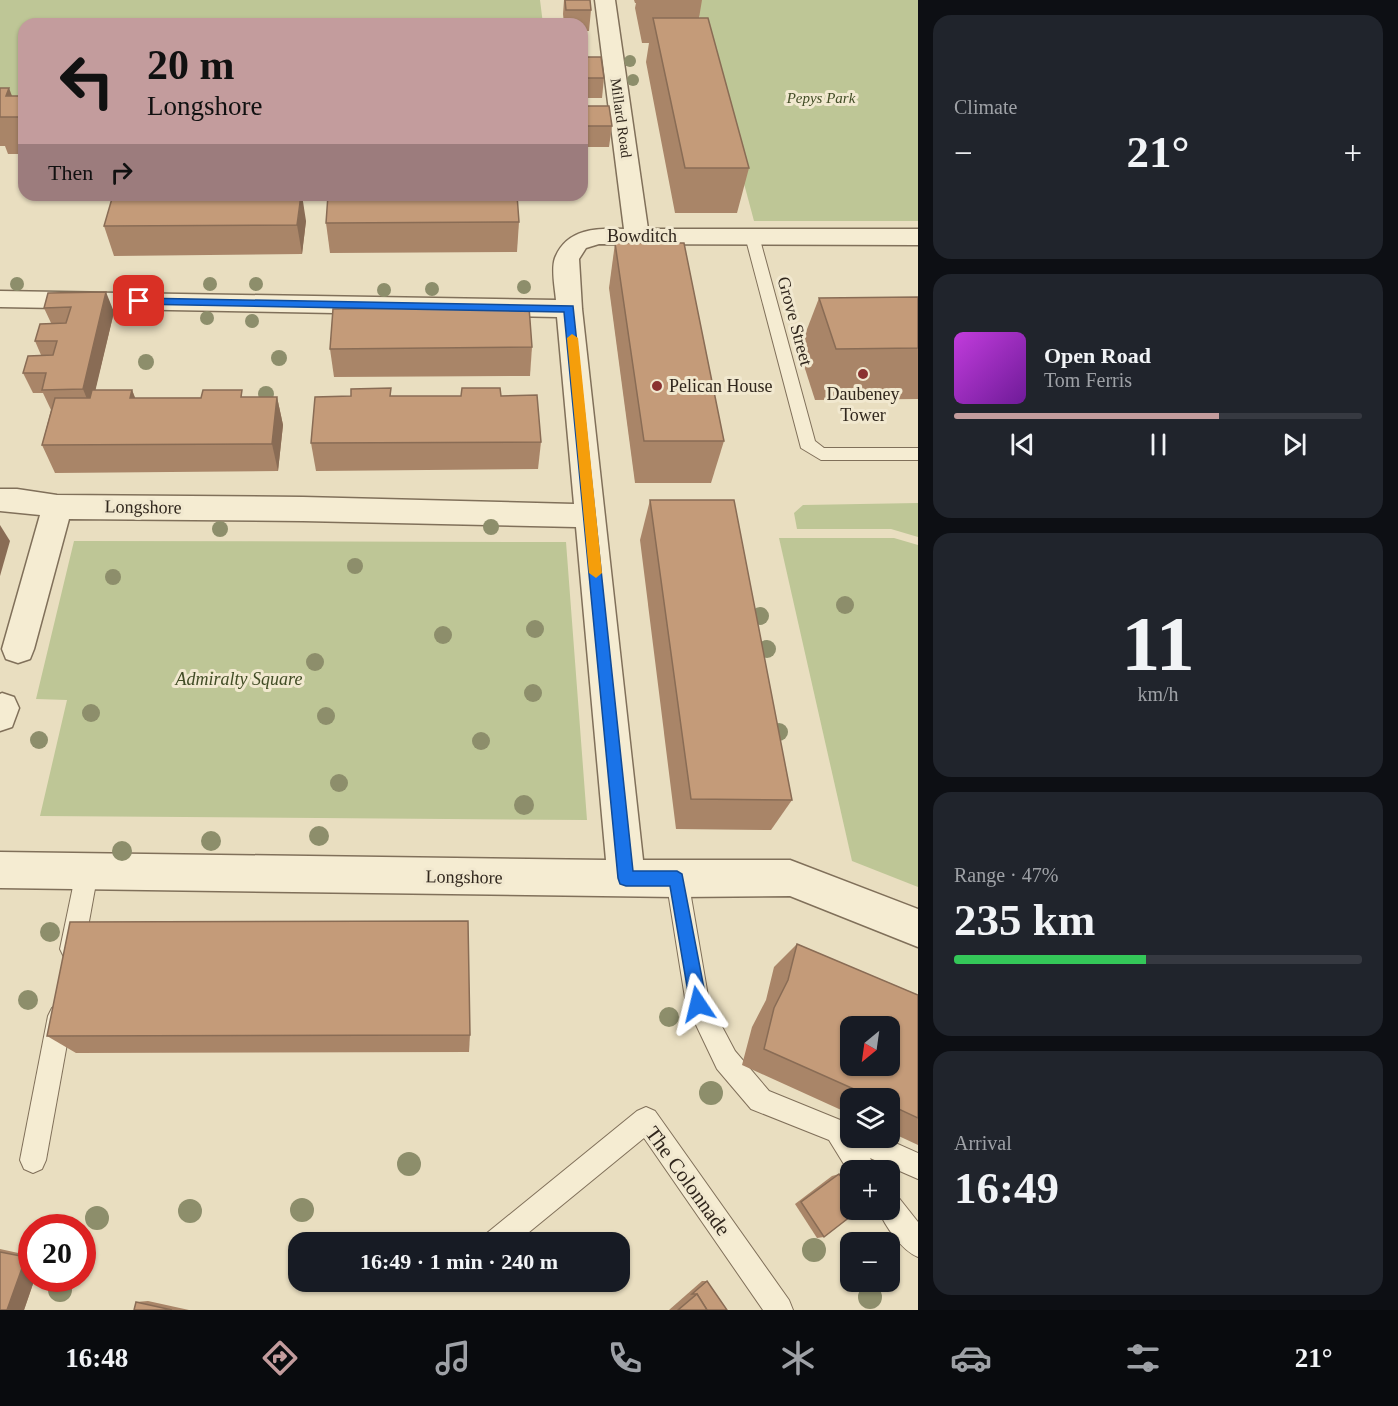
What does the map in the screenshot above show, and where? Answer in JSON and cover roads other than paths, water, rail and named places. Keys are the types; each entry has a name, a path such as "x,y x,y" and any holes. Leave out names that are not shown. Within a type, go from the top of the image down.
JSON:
{"street":[{"name":"Millard Road","path":"605,0 637,236"},
{"name":"Bowditch","path":"626,878 569,309 567,259 577,243 596,236 918,237"},
{"path":"0,299 569,309"},
{"name":"Longshore","path":"0,500 17,500 57,507 303,509 590,516"},
{"path":"18,649 57,507"},
{"name":"Longshore","path":"0,870 677,879 790,878 918,928"}],"lane":[{"name":"Grove Street","path":"753,236 807,444 821,454 918,454"},
{"path":"33,1160 87,872"},
{"path":"677,879 698,1004 726,1060 760,1100 840,1131"},
{"name":"The Colonnade","path":"508,1232 646,1120 779,1310"},
{"path":"878,1148 918,1166"},
{"path":"900,1220 918,1244"}],"place":[{"name":"Daubeney Tower","path":"863,374"},
{"name":"Pelican House","path":"657,386"}],"park label":[{"name":"Pepys Park","path":"821,98"},
{"name":"Admiralty Square","path":"239,679"}]}
